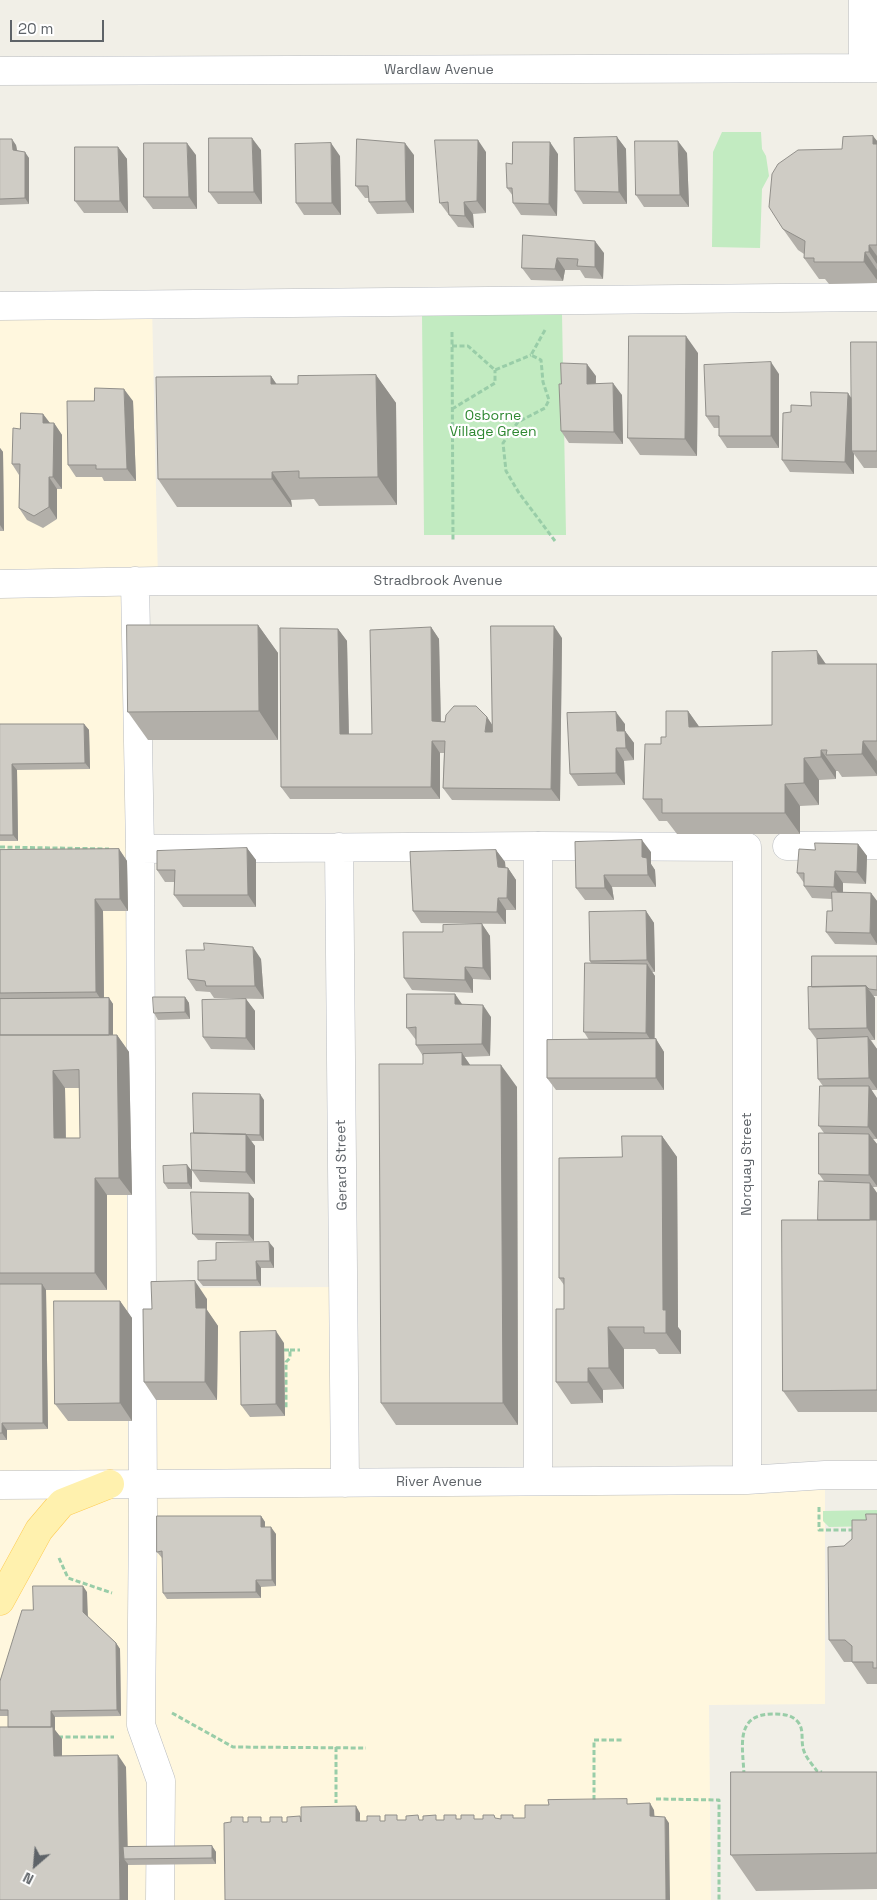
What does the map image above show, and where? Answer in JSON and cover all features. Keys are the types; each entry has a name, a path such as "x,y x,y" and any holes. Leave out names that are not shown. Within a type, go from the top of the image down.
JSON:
{"main road":[{"path":"0,1601 39,1530 62,1503 110,1484"}],"street":[{"path":"863,0 870,68"},
{"name":"Wardlaw Avenue","path":"0,71 870,68"},
{"path":"0,306 877,297"},
{"path":"135,581 140,849 143,1484 142,1725 161,1781 160,1900"},
{"name":"Stradbrook Avenue","path":"0,584 135,581 877,581"},
{"path":"787,846 877,845"},
{"path":"140,849 538,846 538,1481"},
{"name":"Norquay Street","path":"538,846 747,847 747,1480"},
{"name":"Gerard Street","path":"339,847 345,1483"},
{"name":"River Avenue","path":"0,1485 747,1480 825,1475 877,1475"}],"path":[{"path":"452,301 453,541"},
{"path":"496,370 531,355 548,325 551,301"},
{"path":"452,346 468,346 496,370"},
{"path":"531,355 541,360 543,382 549,400 545,408 518,422 503,443 506,471 519,493 555,541"},
{"path":"452,409 495,383 496,370"},
{"path":"0,847 140,849"},
{"path":"284,1350 300,1350"},
{"path":"284,1408 286,1408 286,1362 290,1358 290,1350"},
{"path":"819,1508 819,1530 858,1530"},
{"path":"167,1710 233,1747 366,1748"},
{"path":"744,1779 744,1729 752,1717 760,1714 785,1714 793,1717 798,1722 802,1729 803,1748 817,1771"},
{"path":"57,1738 123,1737"},
{"path":"594,1800 594,1740 622,1740"},
{"path":"336,1748 336,1803"},
{"path":"817,1771 826,1772"},
{"path":"814,1776 817,1771"},
{"path":"656,1799 719,1800 719,1900"}],"shaded area":[{"path":"152,305 158,581 135,581 141,1288 343,1287 345,1482 825,1475 825,1704 709,1705 711,1900 0,1900 0,306"}],"green space":[{"path":"722,132 761,132 762,149 766,156 769,176 762,189 760,248 712,247 713,152"},
{"name":"Osborne Village Green","path":"422,314 562,314 566,535 424,535"},
{"path":"877,1510 877,1526 829,1527 823,1521 823,1511"}],"building":[{"path":"873,136 873,144 877,144 877,245 869,245 869,252 865,252 864,262 814,262 814,258 804,258 805,241 783,229 769,207 772,174 778,164 798,150 842,149 843,137"},
{"path":"617,137 619,192 575,191 574,138"},
{"path":"209,138 252,138 254,192 209,192"},
{"path":"0,139 12,139 13,150 25,152 25,198 0,199"},
{"path":"357,139 405,143 406,201 369,202 368,186 356,186"},
{"path":"435,140 478,140 477,201 464,202 465,216 449,215 448,202 440,203"},
{"path":"635,141 678,141 680,195 636,195"},
{"path":"513,142 550,142 549,204 513,203 512,188 507,188 506,163 512,164"},
{"path":"144,143 187,143 189,197 144,197"},
{"path":"331,143 332,203 296,203 295,144"},
{"path":"75,147 118,147 120,201 75,201"},
{"path":"523,235 595,241 595,267 577,266 578,259 557,258 555,269 522,268"},
{"path":"629,336 686,336 685,439 628,438"},
{"path":"851,342 877,342 877,451 852,451"},
{"path":"771,362 771,436 719,436 719,416 706,416 704,365"},
{"path":"561,363 587,364 587,384 613,383 614,432 561,431 559,384 561,384"},
{"path":"376,375 378,477 299,478 299,471 272,472 272,479 158,479 156,377 271,376 271,384 298,384 298,376"},
{"path":"95,388 124,389 127,469 96,469 96,465 68,465 67,401 94,401"},
{"path":"811,392 848,393 845,462 782,460 783,413 791,412 791,405 811,406"},
{"path":"21,413 43,414 43,423 54,423 53,477 49,477 49,507 34,516 19,508 20,464 12,464 13,428 20,429"},
{"path":"127,625 258,625 259,711 128,712"},
{"path":"491,626 554,626 551,789 443,788 445,741 432,741 431,787 281,787 280,628 338,629 340,734 372,734 370,630 431,627 432,721 445,722 446,715 454,706 476,706 487,717 485,732 492,732"},
{"path":"817,651 818,664 877,664 877,741 863,741 862,754 826,755 827,750 821,750 821,757 804,758 804,783 785,784 785,813 662,813 662,799 643,799 645,744 661,744 661,737 666,737 666,711 688,711 689,727 772,725 772,652"},
{"path":"616,712 617,731 625,731 626,748 616,748 616,773 570,774 567,713"},
{"path":"0,724 84,724 85,763 12,764 13,835 0,835"},
{"path":"642,840 642,857 647,858 648,875 604,875 605,888 576,888 575,842"},
{"path":"815,843 858,844 857,872 835,871 834,887 804,886 804,873 797,873 799,849 815,850"},
{"path":"247,848 248,895 174,895 175,870 157,870 157,851"},
{"path":"119,849 120,899 95,899 96,992 0,993 0,850"},
{"path":"496,850 498,867 508,868 507,898 498,898 497,912 413,911 410,852"},
{"path":"832,892 871,893 870,933 826,932 827,911 832,911"},
{"path":"646,911 647,960 590,961 589,912"},
{"path":"482,924 483,968 465,967 465,980 404,978 403,932 443,932 443,925"},
{"path":"204,943 253,947 255,986 206,986 205,981 188,979 186,950 204,950"},
{"path":"812,956 877,956 877,990 869,989 866,986 812,987"},
{"path":"585,963 647,964 646,1033 584,1032"},
{"path":"866,986 867,1028 809,1029 808,987"},
{"path":"407,994 455,994 455,1004 483,1005 482,1044 416,1045 416,1027 407,1028"},
{"path":"153,997 185,997 185,1012 154,1013"},
{"path":"109,998 109,1035 0,1035 0,999"},
{"path":"246,999 246,1038 203,1037 202,1000"},
{"path":"0,1035 117,1035 119,1178 95,1178 95,1273 0,1273","holes":["79,1070 80,1138 54,1138 53,1071"]},
{"path":"868,1037 869,1078 818,1079 817,1039"},
{"path":"656,1039 656,1078 547,1078 547,1040"},
{"path":"462,1053 462,1065 501,1065 503,1403 381,1403 379,1064 423,1064 423,1054"},
{"path":"820,1086 869,1086 868,1127 819,1126"},
{"path":"193,1093 260,1094 260,1135 194,1133"},
{"path":"191,1133 246,1134 246,1172 192,1170"},
{"path":"819,1133 869,1134 869,1175 819,1174"},
{"path":"622,1136 662,1136 663,1310 666,1310 666,1333 644,1333 644,1327 608,1327 609,1368 588,1368 588,1382 556,1382 556,1309 564,1309 564,1278 559,1278 559,1158 622,1157"},
{"path":"187,1165 188,1183 164,1183 163,1166"},
{"path":"819,1181 870,1183 870,1220 818,1220"},
{"path":"191,1192 249,1193 249,1235 193,1234"},
{"path":"782,1220 877,1220 877,1390 783,1391"},
{"path":"269,1242 270,1261 256,1261 257,1280 198,1280 198,1261 216,1260 216,1243"},
{"path":"195,1281 196,1308 206,1308 205,1382 144,1382 143,1309 152,1309 151,1282"},
{"path":"0,1284 42,1284 43,1423 2,1423 2,1433 0,1433"},
{"path":"54,1301 120,1301 120,1403 55,1404"},
{"path":"276,1331 276,1404 241,1405 240,1332"},
{"path":"866,1514 877,1514 877,1668 873,1668 873,1662 852,1662 852,1646 845,1640 829,1640 828,1547 844,1546 852,1539 852,1520 866,1520"},
{"path":"157,1516 261,1516 261,1527 271,1527 272,1580 256,1580 256,1592 163,1593 162,1551 157,1552"},
{"path":"33,1586 83,1586 83,1612 116,1643 117,1710 51,1711 51,1727 8,1727 8,1710 0,1710 0,1681 22,1610 33,1610"},
{"path":"0,1727 53,1727 54,1756 118,1755 120,1900 0,1900"},
{"path":"731,1772 877,1772 877,1853 731,1855"},
{"path":"627,1799 627,1804 650,1803 650,1816 665,1817 666,1900 225,1900 224,1823 231,1822 231,1817 243,1817 243,1822 248,1822 248,1817 261,1817 261,1822 270,1822 270,1817 282,1817 282,1822 287,1822 287,1817 300,1816 301,1822 301,1807 356,1806 356,1821 367,1821 367,1816 380,1816 380,1821 385,1821 385,1815 397,1815 397,1820 406,1820 406,1816 418,1815 419,1820 423,1820 423,1816 436,1815 436,1820 444,1820 444,1815 456,1815 456,1819 461,1819 461,1815 474,1815 474,1819 483,1819 483,1815 494,1815 495,1818 501,1819 501,1815 525,1818 525,1805 549,1805 548,1800"},
{"path":"212,1846 212,1858 124,1859 123,1847"}]}
